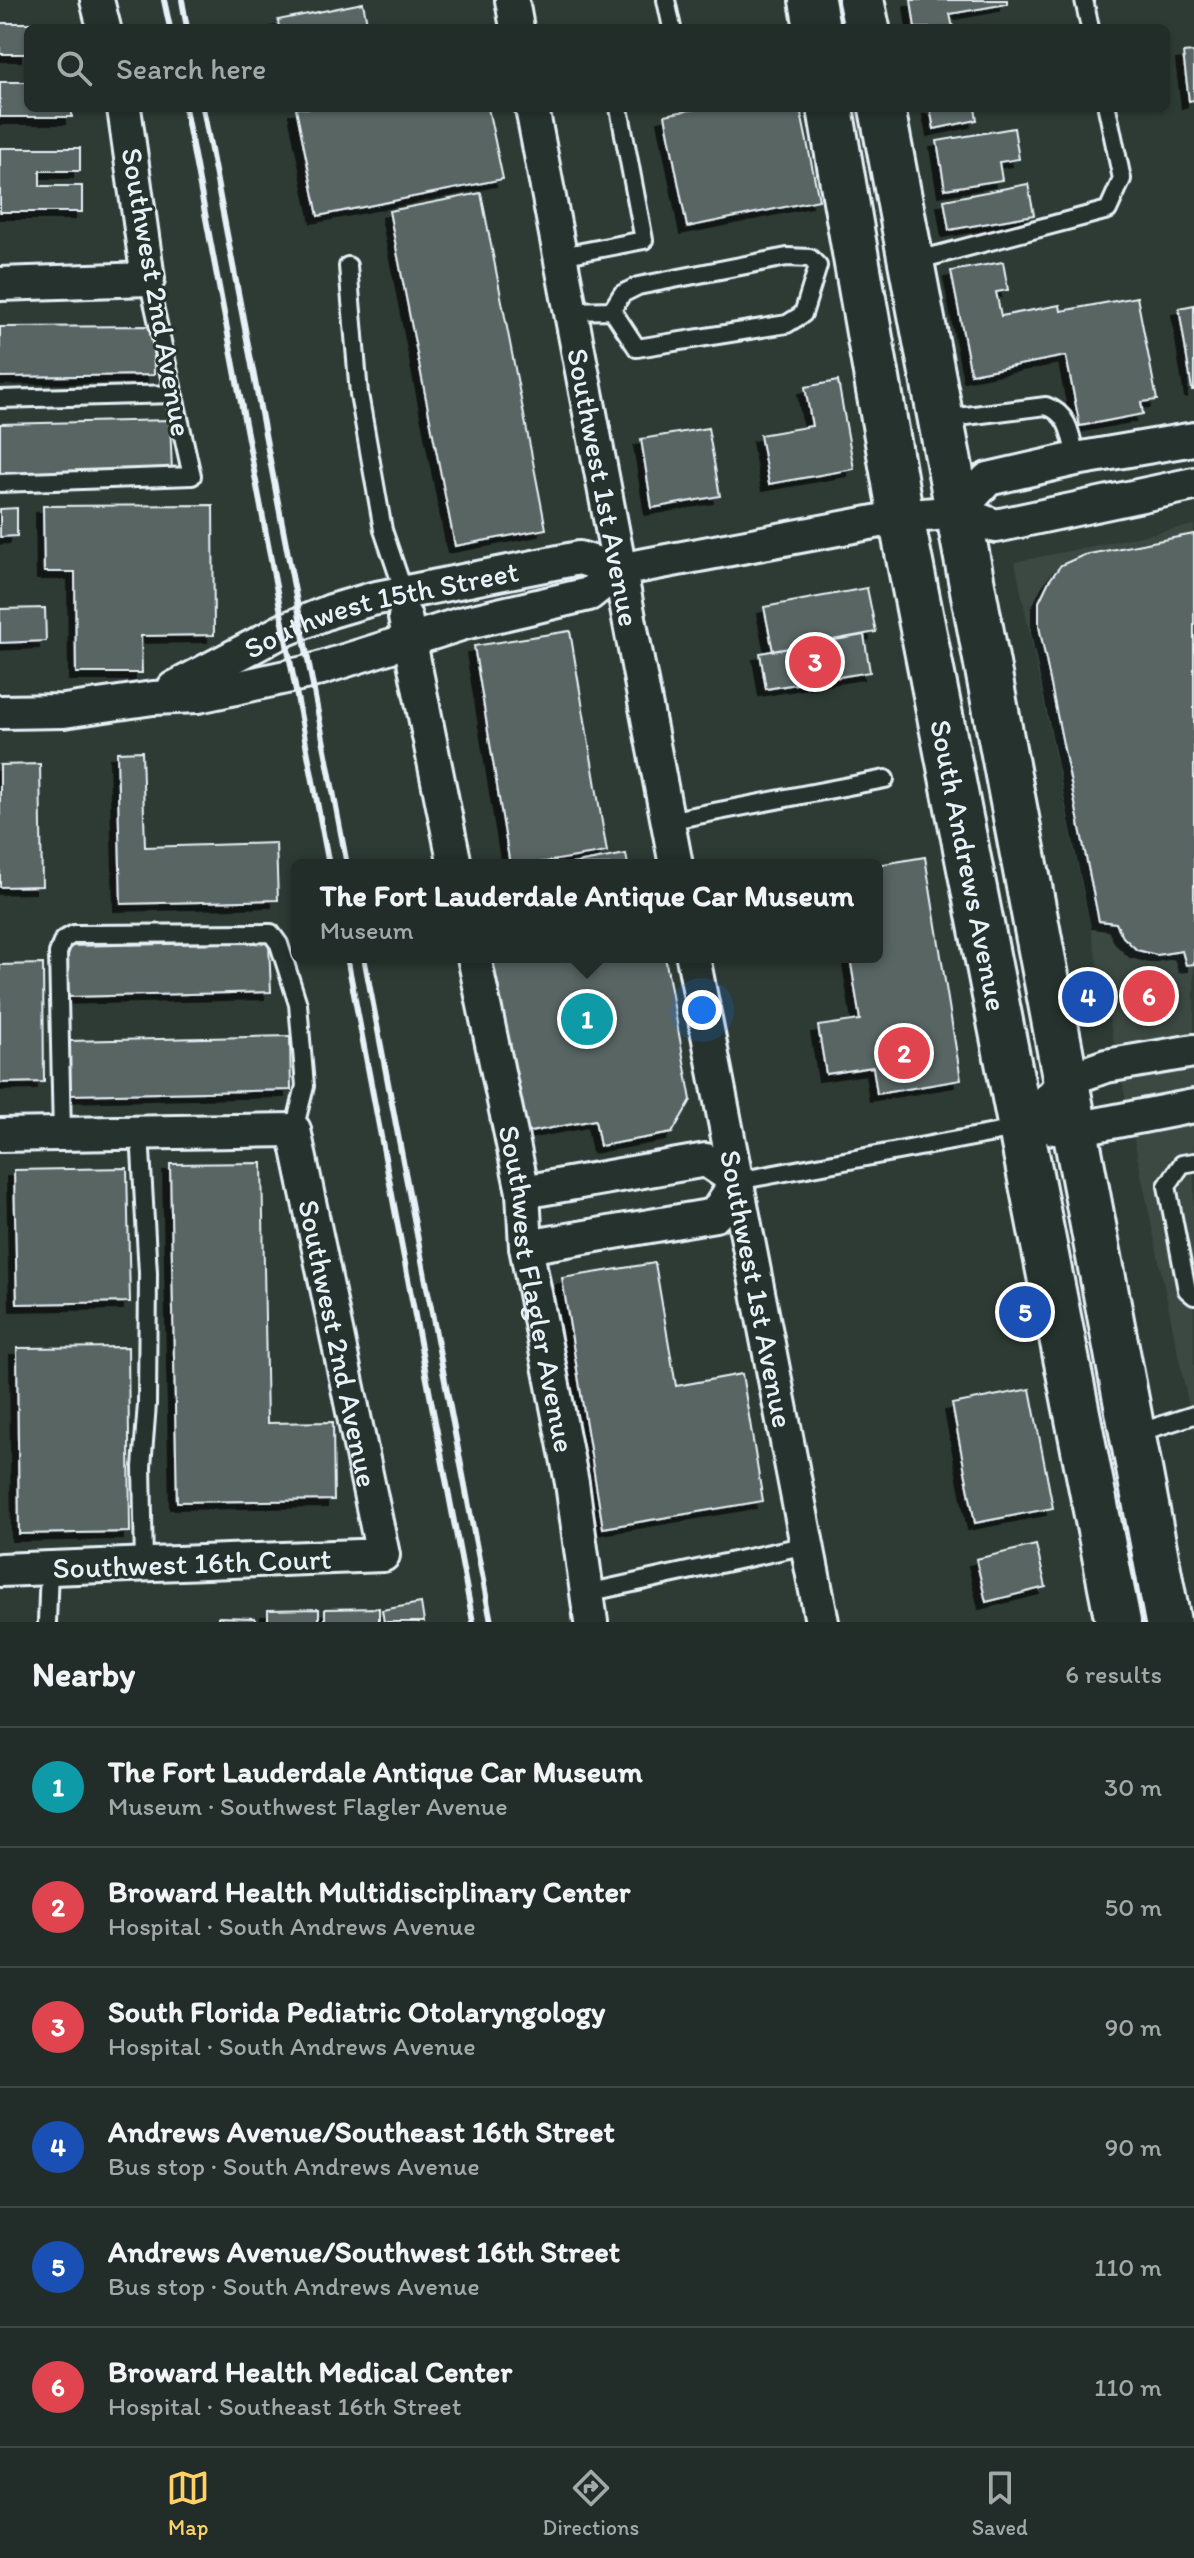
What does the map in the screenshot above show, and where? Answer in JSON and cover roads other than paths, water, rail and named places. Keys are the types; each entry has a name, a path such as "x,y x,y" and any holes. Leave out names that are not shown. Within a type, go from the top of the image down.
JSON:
{"main road":[{"path":"812,0 816,24"},
{"path":"861,0 866,24"},
{"name":"South Andrews Avenue","path":"830,112 837,262 901,517 1118,1622"},
{"name":"South Andrews Avenue","path":"883,112 1168,1622"}],"street":[{"path":"97,0 103,24"},
{"path":"512,0 516,24"},
{"name":"Southwest 2nd Avenue","path":"125,112 148,279"},
{"name":"Southwest 1st Avenue","path":"533,112 675,859"},
{"path":"0,284 148,279"},
{"path":"958,512 988,479 1178,441 1183,486"},
{"name":"Southwest 15th Street","path":"153,698 293,626 331,611 402,592 579,558 619,570 901,517 958,512 996,526 1183,486"},
{"name":"Southwest 15th Street","path":"0,712 64,711 153,698 198,696 301,674 407,639 589,594 619,570"},
{"path":"402,592 407,639 454,859"},
{"name":"Southwest Flagler Avenue","path":"475,963 523,1192 526,1247 572,1483 589,1608"},
{"name":"Southwest 1st Avenue","path":"694,963 822,1622"},
{"path":"1023,1128 1066,1080 1106,1066 1194,1051"},
{"path":"1023,1128 1075,1129 1193,1110"},
{"path":"0,1135 294,1130"},
{"name":"Southwest 2nd Avenue","path":"294,1130 383,1555"},
{"path":"523,1192 706,1160 737,1181 715,1215 526,1247"},
{"name":"Southwest 16th Court","path":"0,1570 383,1555"}],"lane":[{"path":"666,0 671,24"},
{"path":"1084,0 1089,24"},
{"path":"561,256 644,240 620,112"},
{"path":"911,263 1108,210 1122,179 1108,112"},
{"path":"787,257 837,262 803,314 787,324 637,348 612,310 622,294 638,286 787,257"},
{"path":"348,266 359,394 383,530 402,592"},
{"name":"Southwest 2nd Avenue","path":"0,483 192,476 148,279"},
{"path":"572,311 612,310"},
{"path":"0,399 173,394"},
{"path":"941,419 1046,406 1059,410 1066,420 1076,459"},
{"path":"667,821 885,779"},
{"path":"62,1134 58,953 63,940 74,934 271,933 279,944 298,1004 305,1086 294,1130"},
{"path":"737,1181 1023,1128"},
{"path":"140,1133 148,1273 147,1404 142,1467 144,1564"},
{"path":"1194,1162 1182,1164 1167,1186 1187,1290 1194,1296"},
{"path":"1133,1435 1194,1415"},
{"path":"589,1608 807,1545"},
{"path":"47,1622 49,1568"}],"railway":[{"path":"164,0 169,24"},
{"path":"182,0 186,24"},
{"path":"186,112 328,859"},
{"path":"204,112 346,859"},
{"path":"348,963 473,1622"},
{"path":"365,963 491,1622"}],"place":[{"name":"South Florida Pediatric Otolaryngology","path":"815,662"},
{"name":"Broward Health Medical Center","path":"1149,996"},
{"name":"Andrews Avenue/Southeast 16th Street","path":"1088,997"},
{"name":"The Fort Lauderdale Antique Car Museum","path":"587,1019"},
{"name":"Broward Health Multidisciplinary Center","path":"904,1053"},
{"name":"Andrews Avenue/Southwest 16th Street","path":"1025,1312"}]}
